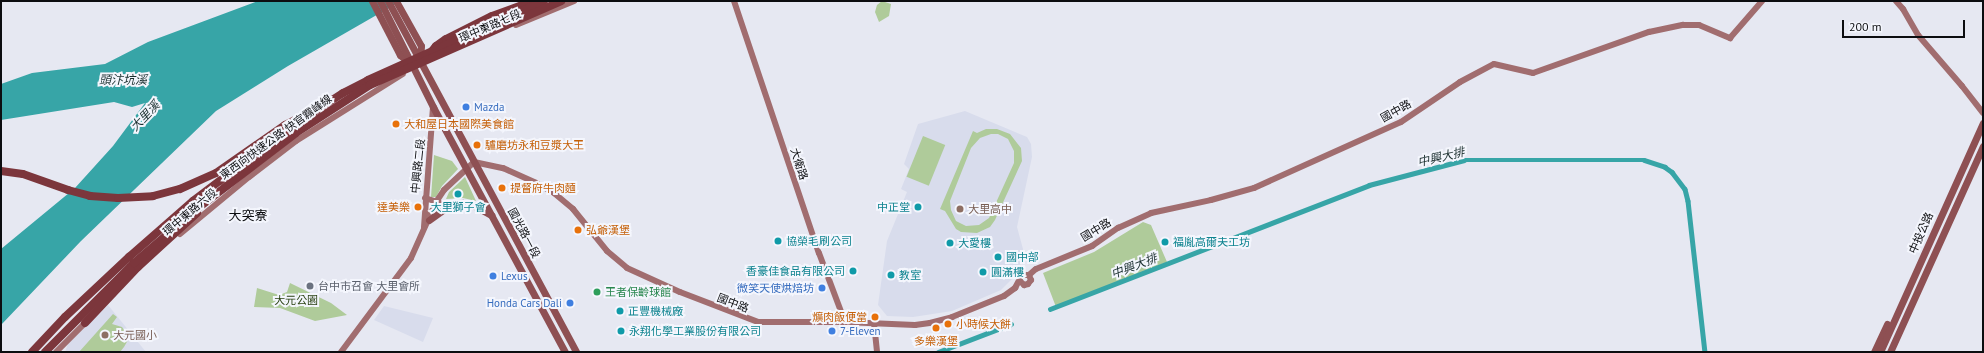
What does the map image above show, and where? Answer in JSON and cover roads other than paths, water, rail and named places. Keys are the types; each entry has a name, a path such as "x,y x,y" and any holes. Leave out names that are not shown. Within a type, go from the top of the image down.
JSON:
{"highway":[{"path":"432,50 446,39 492,16 533,1"},
{"name":"東西向快速公路 快官霧峰線","path":"43,352 134,263 198,208 296,133 326,108 368,80 544,1"},
{"name":"東西向快速公路 快官霧峰線","path":"32,352 65,317 129,257 193,201 292,126 370,85 560,1"},
{"path":"1,170 23,174 90,196 118,198 153,196 181,189 216,173 290,122 326,108"},
{"path":"85,323 96,309 138,267 199,212 237,182 316,125 326,108"}],"main road":[{"path":"372,1 400,55 406,58"},
{"path":"380,1 406,58"},
{"path":"388,1 420,57"},
{"path":"396,1 421,46 420,57"},
{"name":"國光路一段","path":"420,57 474,162 576,352"},
{"name":"國光路一段","path":"406,58 412,66 467,167 471,179 565,352"},
{"name":"中投公路","path":"1880,352 1983,123"},
{"name":"中投公路","path":"1890,352 1983,146"},
{"path":"429,220 439,211 449,206 468,204 491,215"},
{"path":"1874,352 1911,273 1926,250"}],"street":[{"name":"環中東路七段","path":"459,42 478,26 538,1"},
{"name":"環中東路七段","path":"392,76 412,66 420,57 459,42 553,1"},
{"name":"環中東路七段","path":"420,57 574,1"},
{"name":"大衛路","path":"734,1 819,253 845,322"},
{"name":"國中路","path":"474,162 503,168 554,193 573,209 607,251 618,261 635,272 680,292 758,322 915,324 952,317 1004,296 1015,288 1022,275 1029,275 1036,268 1092,246 1118,228 1151,213 1211,200 1254,188 1401,122 1460,82 1494,64 1533,73 1649,32 1683,25 1699,25 1730,38 1762,1"},
{"path":"1896,1 1903,9 1918,35 1983,113"},
{"name":"環中東路六段","path":"56,352 176,237 249,176 296,141 412,66"},
{"name":"環中東路六段","path":"43,352 133,262 196,206 264,151 345,96 368,83 392,76"},
{"name":"中興路二段","path":"424,227 433,107"},
{"name":"中興路二段","path":"341,352 411,258 436,202 444,190 474,162"},
{"path":"425,198 449,206"},
{"path":"874,323 877,352"}],"water":[{"path":"258,1 401,1 288,66 216,111 81,241 1,325 1,249 75,188 113,146 145,103 132,107 114,102 1,120 1,84 32,73 105,64 148,42"}],"waterway":[{"name":"中興大排","path":"1050,309 1369,185 1464,160 1644,160 1665,167 1672,172 1685,189 1688,201 1705,352"},
{"name":"中興大排","path":"938,352 1011,324"}],"place":[{"name":"Mazda","path":"466,107"},
{"name":"大和屋日本國際美食館","path":"396,124"},
{"name":"驢磨坊永和豆漿大王","path":"477,145"},
{"name":"提督府牛肉麵","path":"502,188"},
{"name":"大里獅子會","path":"458,194"},
{"name":"達美樂","path":"418,207"},
{"name":"中正堂","path":"918,207"},
{"name":"大里高中","path":"960,209"},
{"name":"弘爺漢堡","path":"578,230"},
{"name":"協榮毛刷公司","path":"778,241"},
{"name":"福胤高爾夫工坊","path":"1165,242"},
{"name":"大愛樓","path":"950,243"},
{"name":"國中部","path":"998,257"},
{"name":"香豪佳食品有限公司","path":"853,271"},
{"name":"圓滿樓","path":"983,272"},
{"name":"教室","path":"891,275"},
{"name":"Lexus","path":"493,276"},
{"name":"台中市召會 大里會所","path":"310,286"},
{"name":"微笑天使烘焙坊","path":"822,288"},
{"name":"王者保齡球館","path":"597,292"},
{"name":"Honda Cars Dali","path":"570,303"},
{"name":"正豐機械廠","path":"620,311"},
{"name":"爌肉飯便當","path":"875,317"},
{"name":"小時候大餅","path":"948,324"},
{"name":"多樂漢堡","path":"936,328"},
{"name":"永翔化學工業股份有限公司","path":"621,331"},
{"name":"7-Eleven","path":"832,331"},
{"name":"大元國小","path":"105,335"}],"district":[{"name":"大突寮","path":"248,216"}],"water label":[{"name":"頭汴坑溪","path":"123,80"},
{"name":"大里溪","path":"145,116"}],"park label":[{"name":"大元公園","path":"296,300"}]}
